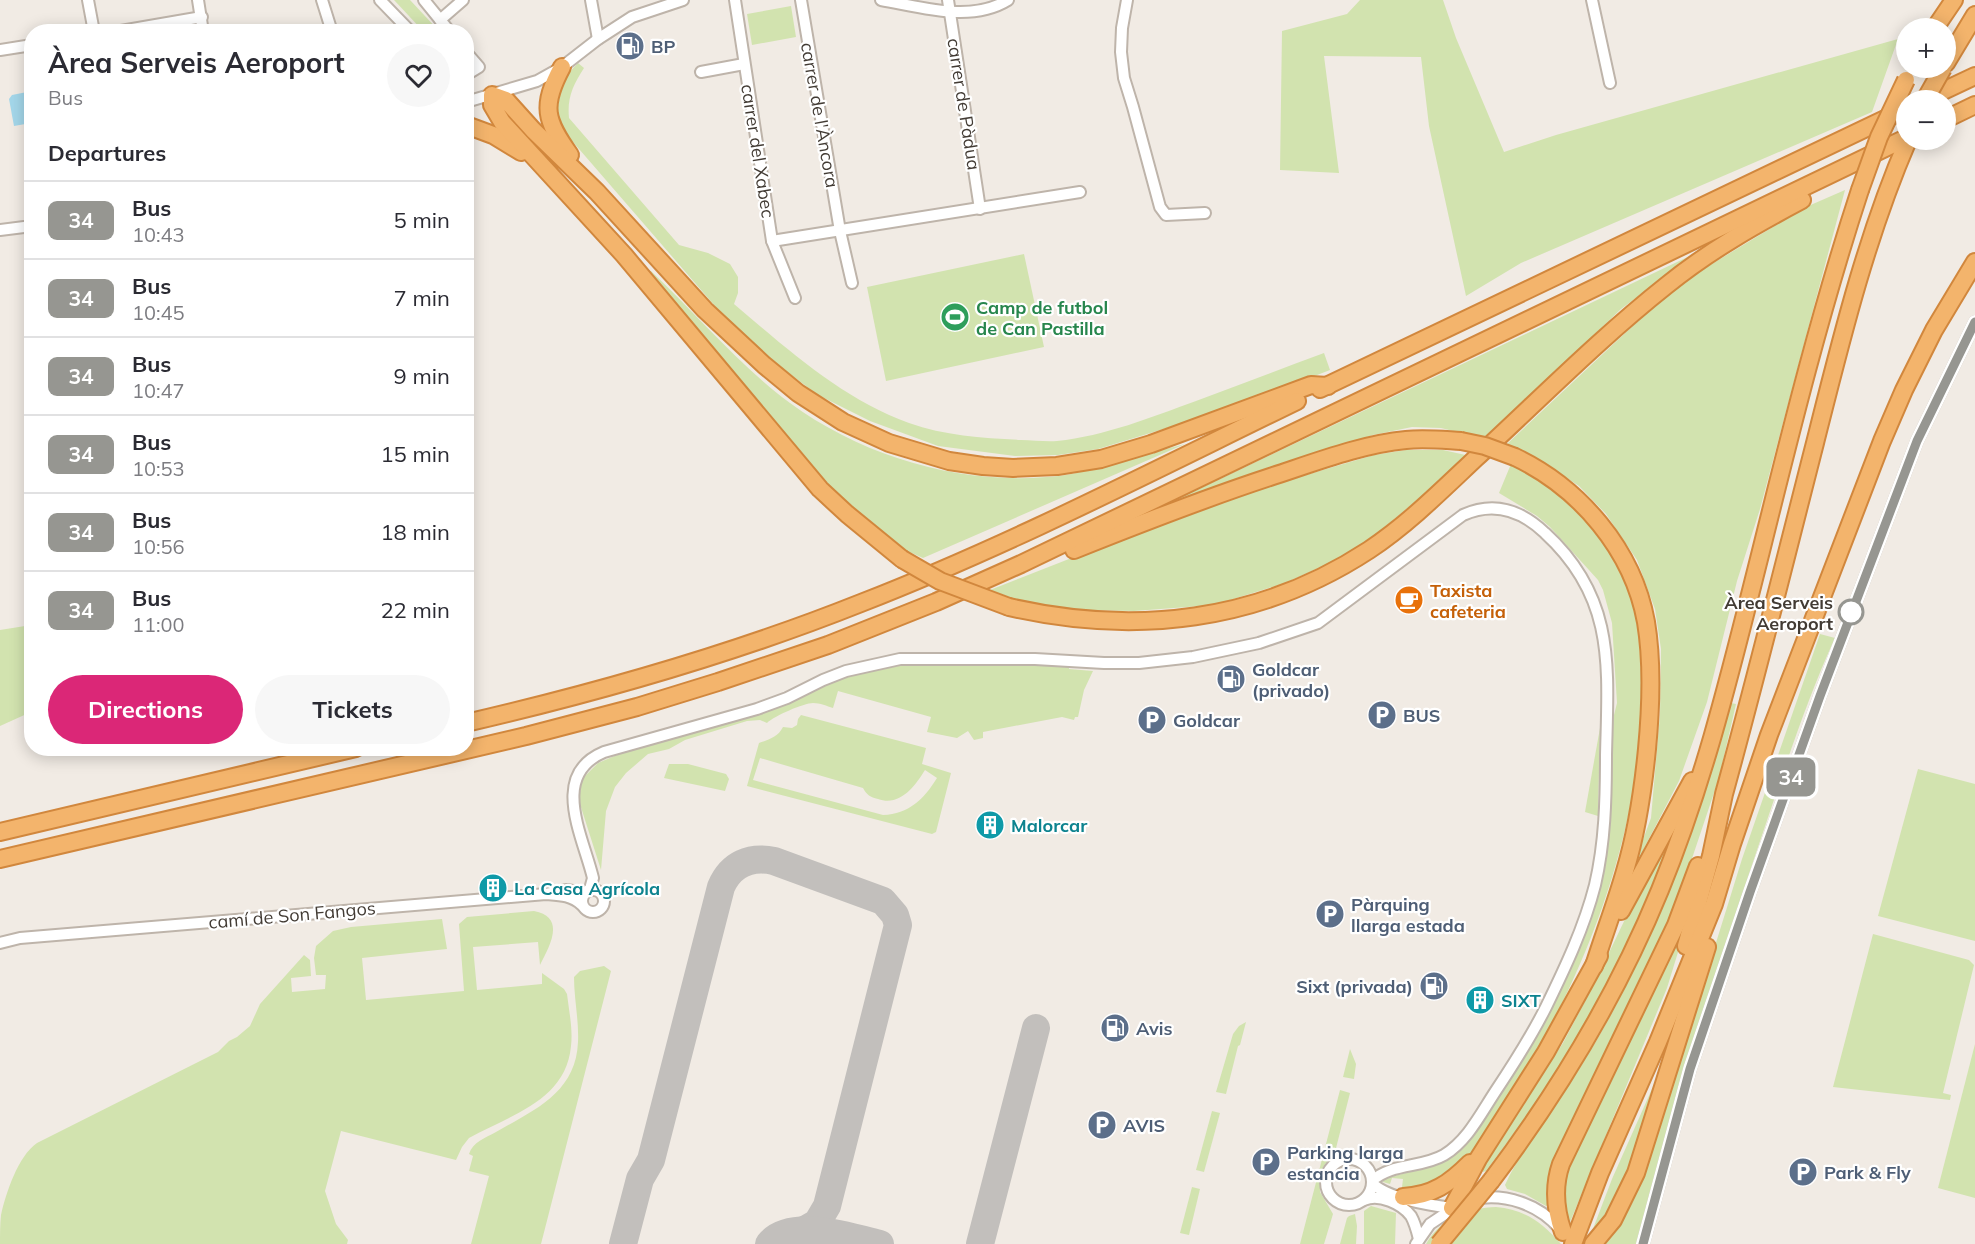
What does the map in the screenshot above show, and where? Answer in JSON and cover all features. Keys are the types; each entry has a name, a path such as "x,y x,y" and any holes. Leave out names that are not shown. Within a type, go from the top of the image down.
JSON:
{"highway":[{"path":"1942,18 1954,0"},
{"path":"1956,46 1975,15"},
{"path":"562,67 549,93 548,114 558,138 597,192"},
{"path":"1945,90 1975,76"},
{"path":"1439,1244 1491,1181 1567,1072 1616,985 1664,880 1710,749 1811,352 1860,190 1880,137 1907,78"},
{"path":"1328,386 1311,385 1151,444 1101,459 1058,466 1014,468 982,466 949,461 889,443 843,422 798,393 764,365 705,310 597,192 533,130 506,100 492,95 492,105 496,114 624,255 820,489 847,514 902,559 940,581 1008,607 1057,617 1102,621 1134,622 1200,617 1226,612 1307,584 1350,561 1391,534 1434,497 1668,284 1749,229 1802,200 1832,173"},
{"path":"1956,114 1975,105"},
{"path":"474,721 575,696 738,648 860,604 918,580 1040,525 1896,114"},
{"path":"474,128 517,148 564,190"},
{"path":"474,748 637,707 718,682 828,645 936,602 1020,564 1896,144"},
{"path":"1658,1042 1708,867 1724,794 1842,336 1864,258 1903,150"},
{"path":"1724,794 1710,826 1676,925 1561,1164 1555,1191 1558,1219 1569,1240 1579,1228 1714,904 1769,735 1882,441 1934,330 1975,262"},
{"path":"1020,564 1063,554 1167,512 1297,468 1379,444 1405,440 1461,441 1485,446 1515,457 1556,480 1572,493 1606,531 1631,574 1646,620 1651,668 1644,773 1634,835 1628,862 1594,966"},
{"path":"1452,1208 1486,1148 1546,1052 1594,966 1639,875 1710,749"},
{"path":"0,832 322,756"},
{"path":"0,859 441,756"},
{"path":"1593,1244 1613,1220 1636,1173 1708,943 1714,904"},
{"path":"1403,1197 1429,1194 1440,1188 1457,1176 1486,1148"}],"street":[{"path":"88,0 92,24"},
{"path":"198,0 202,24"},
{"path":"322,0 330,24"},
{"path":"380,0 403,24"},
{"path":"424,0 443,24"},
{"path":"440,20 463,0"},
{"path":"591,0 598,39"},
{"path":"474,100 537,81 562,67 598,39 632,17 683,0"},
{"name":"carrer del Xabec","path":"735,0 772,241 795,298"},
{"name":"carrer de l'Àncora","path":"801,0 840,231 852,283"},
{"path":"881,0 950,12 980,10 1008,0"},
{"name":"carrer de Pàdua","path":"948,0 980,209"},
{"path":"1127,0 1121,51 1124,78 1160,207 1166,215 1205,213"},
{"path":"1592,0 1610,83"},
{"path":"165,24 202,18"},
{"path":"0,50 24,46"},
{"path":"702,72 744,64"},
{"path":"772,241 1080,192"},
{"path":"0,230 24,226"},
{"path":"1643,1244 1690,1069 1820,696 1917,441 1975,322"},
{"path":"546,894 563,890 580,893 586,892 594,890 603,898 603,905 595,913 587,911 582,905 582,898 586,892 591,886 593,878 573,805 572,791 580,770 588,761 604,752 757,710 787,699 846,671 900,659 998,658 1140,663 1193,657 1259,643 1318,623 1463,515 1480,508 1508,510 1525,517 1539,527 1567,555 1588,587 1602,627 1607,689 1605,821 1599,867 1580,933 1546,1006 1518,1057 1460,1142 1443,1155 1430,1161 1387,1171 1372,1169 1350,1160 1339,1162 1330,1171 1326,1183 1330,1194 1340,1203 1352,1205 1377,1197 1400,1207 1411,1216 1418,1241"},
{"name":"camí de Son Fangos","path":"0,943 31,937 546,894 566,895 582,905"},
{"path":"1364,1165 1372,1182 1371,1191 1364,1200"},
{"path":"1372,1182 1387,1171"},
{"path":"1372,1182 1380,1190 1428,1205 1452,1208"},
{"path":"1418,1241 1430,1224 1452,1208 1470,1199 1480,1198 1511,1200 1531,1206 1569,1240"}],"green space":[{"path":"394,0 410,0 432,24 416,24"},
{"path":"1360,0 1443,0 1456,38 1504,152 1556,135 1896,40 1896,45 1872,112 1521,263 1466,296 1429,126 1421,57 1324,56 1339,173 1280,170 1282,31 1347,14"},
{"path":"791,6 796,37 752,45 747,14"},
{"path":"578,63 584,68 572,92 569,118 679,245 708,253 730,264 738,277 738,293 734,304 795,355 838,387 884,413 936,431 965,436 1057,441 1093,435 1128,425 1324,353 1330,370 1229,409 1098,449 1058,455 1015,456 938,446 870,421 818,395 778,365 721,313 560,127 557,109 560,92 567,77"},
{"path":"1845,190 1760,509 1737,581 1707,702 1679,781 1629,877 1651,818 1660,714 1661,649 1655,609 1637,560 1606,514 1579,486 1507,444 1654,306 1697,273 1806,207"},
{"path":"1696,253 1621,309 1485,439 1441,428 1412,427 1373,435 1161,507"},
{"name":"Camp de futbol de Can Pastilla","path":"1024,254 1044,347 886,381 867,287"},
{"path":"651,271 772,389 820,423 886,454 957,473 1030,478 1070,474 1185,444 923,558 907,551 829,488 647,274"},
{"path":"1406,450 1443,450 1470,456 1368,541 1336,560 1285,583 1214,605 1134,611 1085,610 1032,605 990,590 1217,501 1374,455"},
{"path":"1511,464 1551,489 1585,519 1612,556 1623,576 1632,598 1641,643 1643,695 1637,771 1613,876 1599,916 1566,996 1525,1072 1482,1140 1457,1169 1434,1186 1402,1187 1403,1179 1392,1178 1390,1184 1383,1182 1383,1179 1446,1160 1460,1149 1482,1122 1521,1061 1564,980 1589,923 1606,856 1612,797 1612,723 1617,703 1612,623 1598,580 1550,527 1537,516 1499,493"},
{"path":"24,626 24,715 0,726 0,630"},
{"path":"1820,634 1835,638 1792,746 1723,952 1638,1244 1602,1244 1633,1200 1651,1152 1742,859"},
{"path":"946,663 1069,666 1069,669 1093,671 1084,690 1078,717 1074,720 1062,717 983,732 983,738 974,740 968,731 957,738 927,732 931,717 838,691 833,708 813,703 796,707 767,723 760,720 747,721 685,740 669,749 648,754 626,773 615,787 606,811 601,870 579,801 584,777 598,763 624,752 772,710 849,676 898,666 946,666"},
{"path":"1731,703 1736,704 1719,778 1667,933 1549,1206 1546,1206 1525,1194 1507,1189 1505,1185 1522,1154 1595,1043 1638,962 1690,835"},
{"path":"801,715 926,748 922,764 951,773 936,832 932,834 747,786 759,743 776,735 783,727 792,728 797,725","holes":["760,758 863,788 867,794 886,801 906,794 925,770 937,778 915,804 901,812 883,815 753,780"]},
{"path":"1600,728 1598,816 1585,812"},
{"path":"669,764 688,764 726,774 729,779 725,791 664,778"},
{"path":"1918,769 1975,784 1975,941 1878,916"},
{"path":"1671,836 1634,926 1590,1014 1541,1096 1483,1172 1482,1167 1563,1043 1628,913"},
{"path":"534,911 544,914 553,926 551,942 540,965 538,942 473,947 477,990 542,984 542,973 564,989 567,994 571,1046 567,1065 559,1080 534,1104 469,1138 456,1160 341,1131 325,1191 336,1224 348,1240 347,1244 0,1244 1,1215 6,1196 19,1166 30,1149 37,1143 218,1052 250,1026 260,1004 304,955 310,960 311,976 291,978 292,992 325,989 326,975 316,975 314,958 316,946 333,931 351,927 442,919 447,949 362,958 366,1000 464,991 459,924 467,917"},
{"path":"1687,923 1667,988 1570,1222 1567,1222 1563,1187 1569,1162"},
{"path":"1873,934 1969,960 1974,965 1943,1093 1951,1095 1950,1100 1833,1087"},
{"path":"604,966 611,971 541,1244 471,1244 489,1176 469,1171 473,1156 469,1154 473,1146 525,1116 551,1098 561,1087 570,1074 578,1042 574,977 580,971"},
{"path":"1246,1022 1226,1094 1216,1092 1233,1034 1239,1026"},
{"path":"1975,1044 1975,1198 1938,1188"},
{"path":"1350,1049 1356,1064 1354,1079 1343,1077"},
{"path":"1659,1073 1650,1118 1614,1208 1591,1234 1612,1179"},
{"path":"1340,1090 1350,1093 1334,1156 1325,1164 1320,1175 1320,1192 1333,1214 1324,1244 1300,1244"},
{"path":"1212,1111 1220,1113 1204,1172 1196,1170"},
{"path":"1192,1187 1200,1189 1189,1235 1180,1233"},
{"path":"1371,1206 1396,1213 1395,1244 1364,1244 1364,1211"},
{"path":"1496,1207 1506,1208 1532,1218 1561,1244 1426,1244 1439,1227 1456,1216"},
{"path":"1355,1214 1356,1244 1340,1244 1347,1218"}],"water":[{"path":"24,93 24,124 14,126 9,99 12,95"}],"taxiway":[{"path":"623,1244 640,1179 651,1160 721,887 736,867 757,860 774,861 883,901 895,915 898,925 827,1206 817,1223 803,1231"},
{"path":"980,1244 1036,1028"},
{"path":"769,1244 779,1236 806,1230 838,1234 880,1244"}],"bus line":[{"name":"34","path":"1643,1244 1690,1069 1820,696 1917,441 1975,322"}],"place":[{"name":"BP","path":"630,46"},
{"name":"Camp de futbol de Can Pastilla","path":"955,317"},
{"name":"Taxista cafeteria","path":"1409,600"},
{"name":"Àrea Serveis Aeroport","path":"1851,612"},
{"name":"Goldcar (privado)","path":"1231,679"},
{"name":"BUS","path":"1382,715"},
{"name":"Goldcar","path":"1152,720"},
{"name":"Malorcar","path":"990,825"},
{"name":"La Casa Agrícola","path":"493,888"},
{"name":"Pàrquing llarga estada","path":"1330,914"},
{"name":"Sixt (privada)","path":"1434,986"},
{"name":"SIXT","path":"1480,1000"},
{"name":"Avis","path":"1115,1028"},
{"name":"AVIS","path":"1102,1125"},
{"name":"Parking larga estancia","path":"1266,1162"},
{"name":"Park & Fly","path":"1803,1172"}]}
